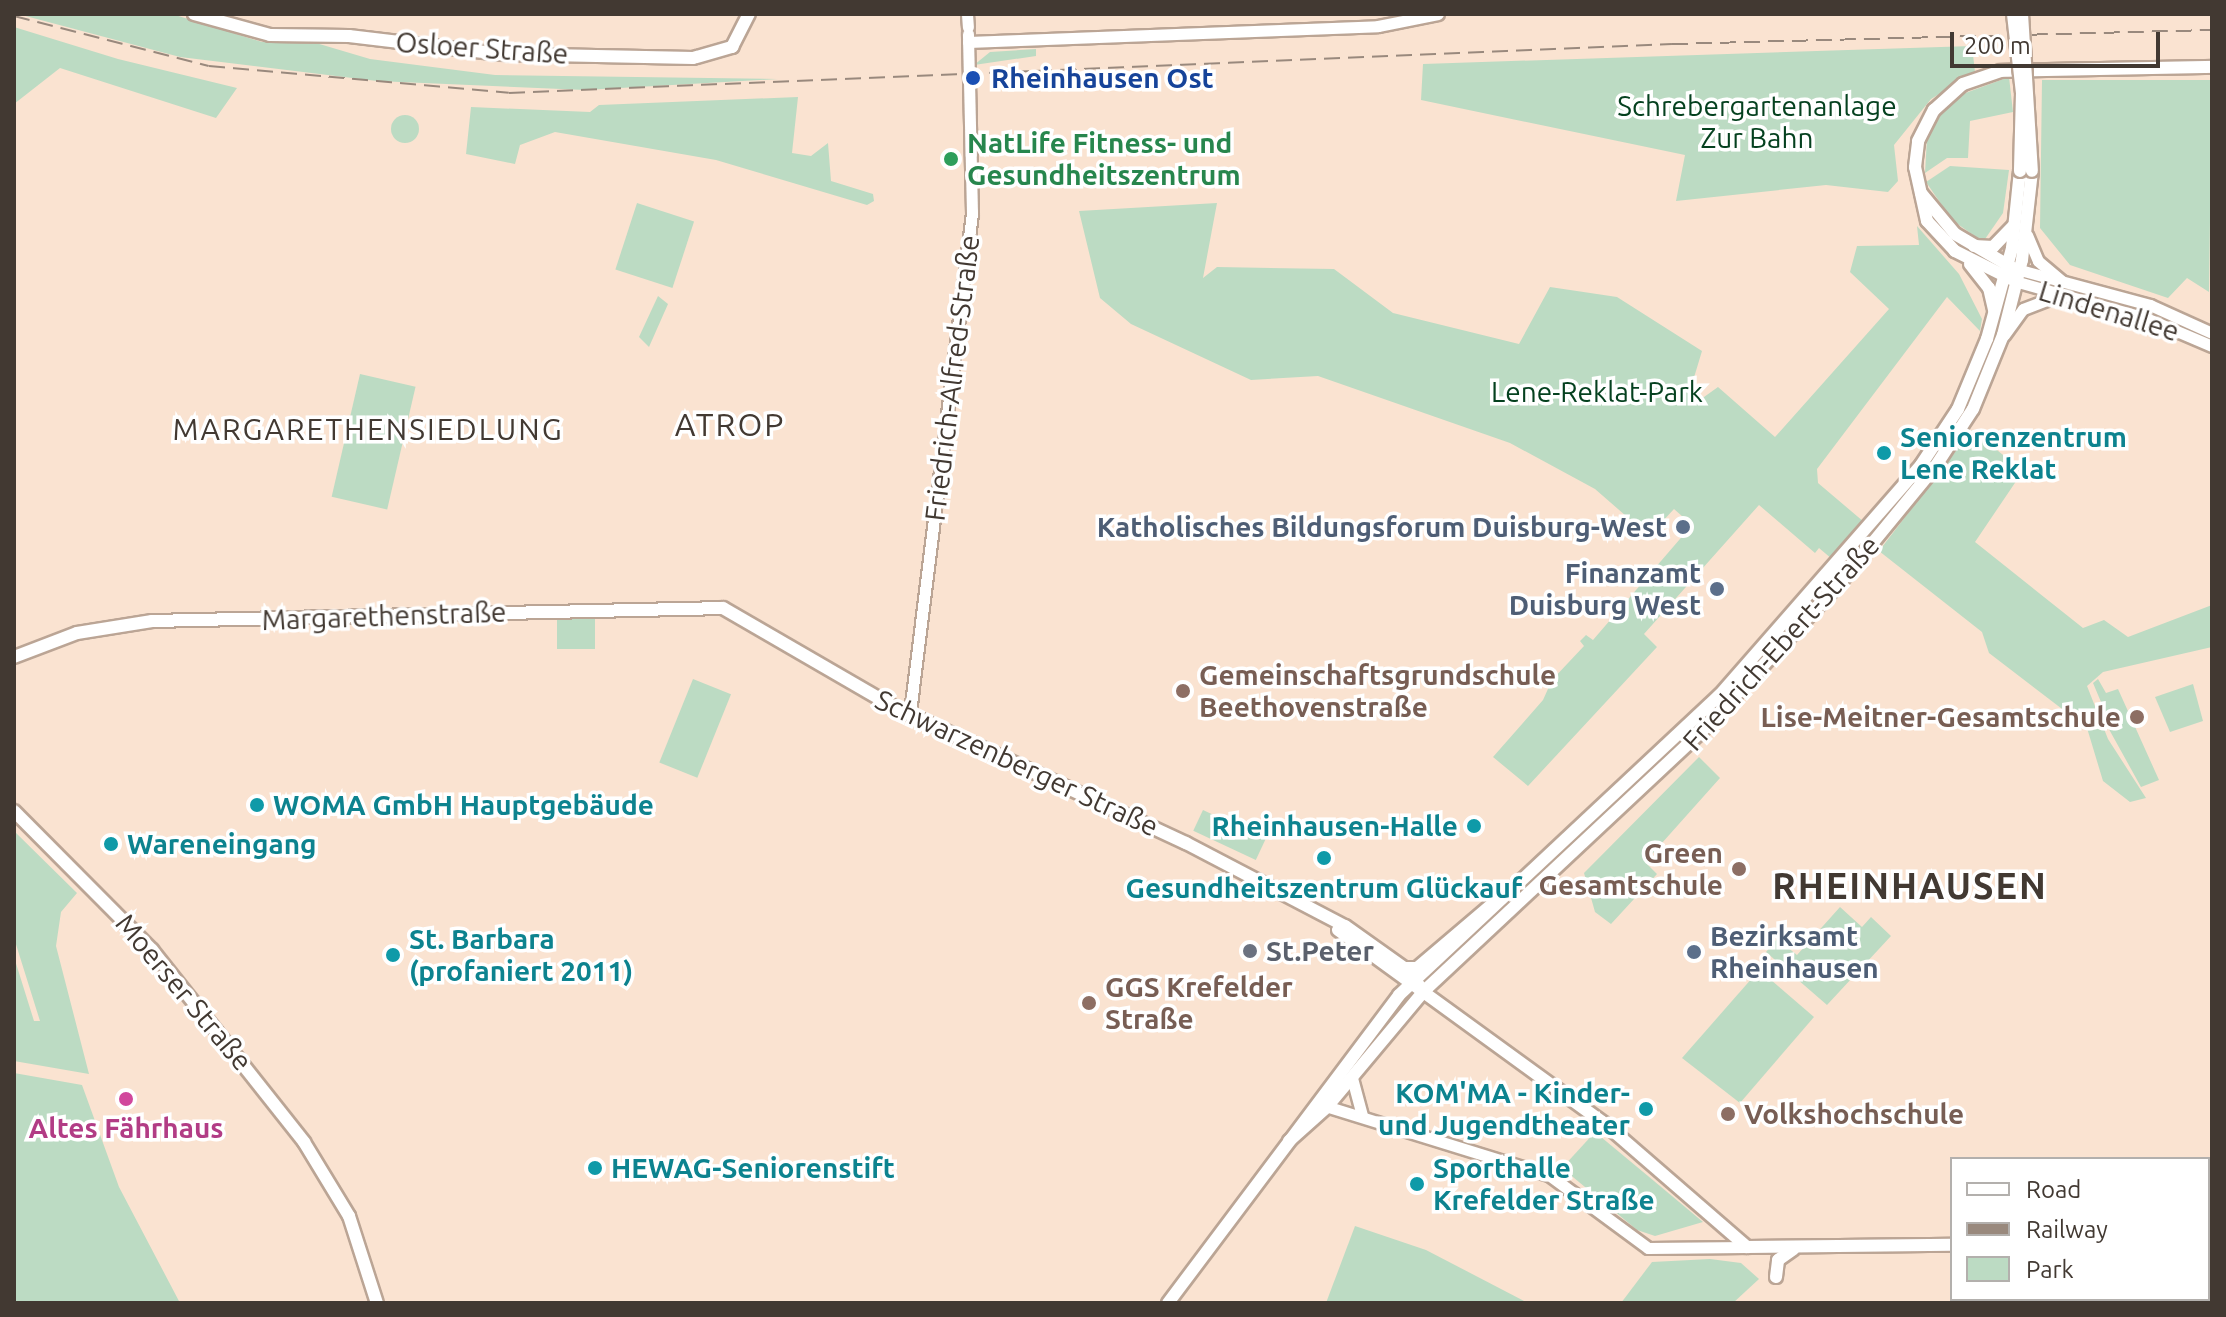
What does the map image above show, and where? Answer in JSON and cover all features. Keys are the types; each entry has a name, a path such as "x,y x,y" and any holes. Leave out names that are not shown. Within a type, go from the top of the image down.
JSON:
{"main road":[{"name":"Osloer Straße","path":"194,14 262,34 323,35 500,54 703,58 732,47 749,14"},
{"name":"Friedrich-Ebert-Straße","path":"1321,1104 1352,1078 1417,985 1632,802 1843,579 1957,436 2003,335 2013,274 2016,222 2026,171 2022,93 2013,14"},
{"name":"Friedrich-Ebert-Straße","path":"1168,1303 1283,1145 1321,1104 1417,985 1710,705 1856,544 1949,425 2027,235 2022,14"},
{"path":"2013,274 1968,252 1927,221 1915,167 1923,129 1948,95 1980,77 2033,69 2212,67"},
{"path":"1968,252 1993,247 2016,222"},
{"path":"1968,252 1989,288 1994,314"},
{"name":"Schwarzenberger Straße","path":"712,607 910,712 1186,843 1324,917 1404,968 1417,985"},
{"name":"Margarethenstraße","path":"14,657 59,640 152,621 712,607"},
{"name":"Margarethenstraße","path":"14,667 59,640"},
{"name":"Moerser Straße","path":"14,811 106,899 205,1010 333,1189 360,1252 377,1303"},
{"name":"Friedrich-Ebert-Straße","path":"1404,968 1417,968 1485,908 1501,903"},
{"name":"Schwarzenberger Straße","path":"1324,917 1642,1152 1747,1247"},
{"path":"1747,1247 1950,1245"},
{"path":"1776,1277 1778,1260 1796,1248"}],"street":[{"path":"968,29 1378,26 1438,14"},
{"name":"Friedrich-Alfred-Straße","path":"910,712 972,213 968,29"},
{"path":"2027,235 2038,261 2066,283"},
{"name":"Lindenallee","path":"2013,274 2066,283 2150,305 2212,333"},
{"name":"Lindenallee","path":"2013,274 2058,296 2146,318 2212,346"},
{"path":"2003,335 2023,309 2058,296"},
{"path":"1352,1078 1362,1115"},
{"path":"1321,1104 1549,1175 1640,1245 1747,1247"}],"green space":[{"path":"18,14 172,14 262,42 316,43 370,59 495,75 778,79 585,90 377,81 180,57"},
{"path":"14,27 118,59 237,88 216,118 60,68 14,104"},
{"name":"Schrebergartenanlage Zur Bahn","path":"1972,46 1975,72 1931,99 1894,145 1898,181 1888,192 1826,185 1676,201 1685,155 1421,100 1423,64"},
{"path":"1036,49 1036,56 974,65 990,52"},
{"path":"2009,77 2013,112 1970,121 1968,158 1947,158 1925,173 1927,138 1940,115 1960,95"},
{"path":"2042,80 2212,80 2209,292 2187,278 2168,298 2070,265 2040,228"},
{"path":"798,97 792,153 811,156 828,143 831,181 873,194 874,201 867,205 716,160 555,132 520,145 515,164 466,154 471,107 590,112 599,105"},
{"path":"405,115 415,119 419,129 415,139 405,143 395,139 391,129 395,119"},
{"path":"1950,166 2009,170 2003,213 1983,242 1952,220 1926,182"},
{"path":"637,203 694,222 672,288 615,270"},
{"name":"Lene-Reklat-Park","path":"1217,203 1203,278 1217,267 1334,269 1393,313 1519,344 1550,287 1617,297 1702,351 1689,394 1697,402 1718,387 1775,437 1889,309 1850,272 1857,246 1919,245 1917,226 1959,274 1982,319 1980,331 1947,297 1817,469 1818,483 1864,522 1832,559 1819,548 1815,553 1759,505 1644,634 1657,647 1528,786 1493,757 1543,700 1552,680 1584,646 1580,641 1586,635 1593,640 1692,525 1674,509 1649,536 1595,489 1510,443 1318,376 1251,380 1131,324 1100,298 1079,211"},
{"path":"658,296 668,304 649,347 639,337"},
{"path":"360,374 416,387 387,510 332,497"},
{"path":"1972,430 2023,471 1975,542 2083,628 2104,620 2128,637 2212,605 2212,647 2103,672 2087,686 2108,739 2146,798 2130,802 2103,781 2087,728 1989,653 1982,632 1879,551"},
{"path":"557,618 595,618 595,649 557,649"},
{"path":"693,679 731,694 697,778 659,762"},
{"path":"2098,679 2106,693 2118,689 2159,780 2141,787 2095,704 2101,702 2093,683"},
{"path":"2193,684 2203,721 2170,732 2155,697"},
{"path":"1699,757 1720,778 1645,862 1657,874 1611,924 1595,912 1584,873"},
{"path":"1203,810 1266,839 1256,860 1193,831"},
{"path":"14,831 77,893 61,912 56,946 89,1074 14,1061 14,957 34,1021 40,1021 14,938"},
{"path":"1840,907 1862,927 1871,917 1891,936 1827,1005 1766,952 1777,939 1797,955"},
{"path":"1753,977 1770,979 1814,1017 1740,1103 1682,1058"},
{"path":"14,1073 82,1085 119,1187 180,1303 14,1303"},
{"path":"1595,1132 1703,1222 1655,1236 1637,1230 1562,1168"},
{"path":"1355,1226 1426,1250 1528,1303 1326,1303"},
{"path":"1710,1259 1741,1263 1759,1279 1733,1303 1621,1303 1652,1262"}],"railway":[{"path":"14,16 209,66 509,93 1672,44 2212,30"}],"place":[{"name":"Rheinhausen Ost","path":"973,78"},
{"name":"NatLife Fitness- und Gesundheitszentrum","path":"951,159"},
{"name":"Seniorenzentrum Lene Reklat","path":"1884,453"},
{"name":"Katholisches Bildungsforum Duisburg-West","path":"1683,527"},
{"name":"Finanzamt Duisburg West","path":"1717,589"},
{"name":"Gemeinschaftsgrundschule Beethovenstraße","path":"1183,691"},
{"name":"Lise-Meitner-Gesamtschule","path":"2137,717"},
{"name":"WOMA GmbH Hauptgebäude","path":"257,805"},
{"name":"Rheinhausen-Halle","path":"1474,826"},
{"name":"Wareneingang","path":"111,844"},
{"name":"Gesundheitszentrum Glückauf","path":"1324,858"},
{"name":"Green Gesamtschule","path":"1739,869"},
{"name":"St.Peter","path":"1250,951"},
{"name":"Bezirksamt Rheinhausen","path":"1694,952"},
{"name":"St. Barbara (profaniert 2011)","path":"393,955"},
{"name":"GGS Krefelder Straße","path":"1089,1003"},
{"name":"Altes Fährhaus","path":"126,1099"},
{"name":"KOM'MA - Kinder- und Jugendtheater","path":"1646,1109"},
{"name":"Volkshochschule","path":"1728,1114"},
{"name":"HEWAG-Seniorenstift","path":"595,1168"},
{"name":"Sporthalle Krefelder Straße","path":"1417,1184"}],"district":[{"name":"ATROP","path":"730,424"},
{"name":"MARGARETHENSIEDLUNG","path":"368,429"},
{"name":"RHEINHAUSEN","path":"1910,886"}]}
